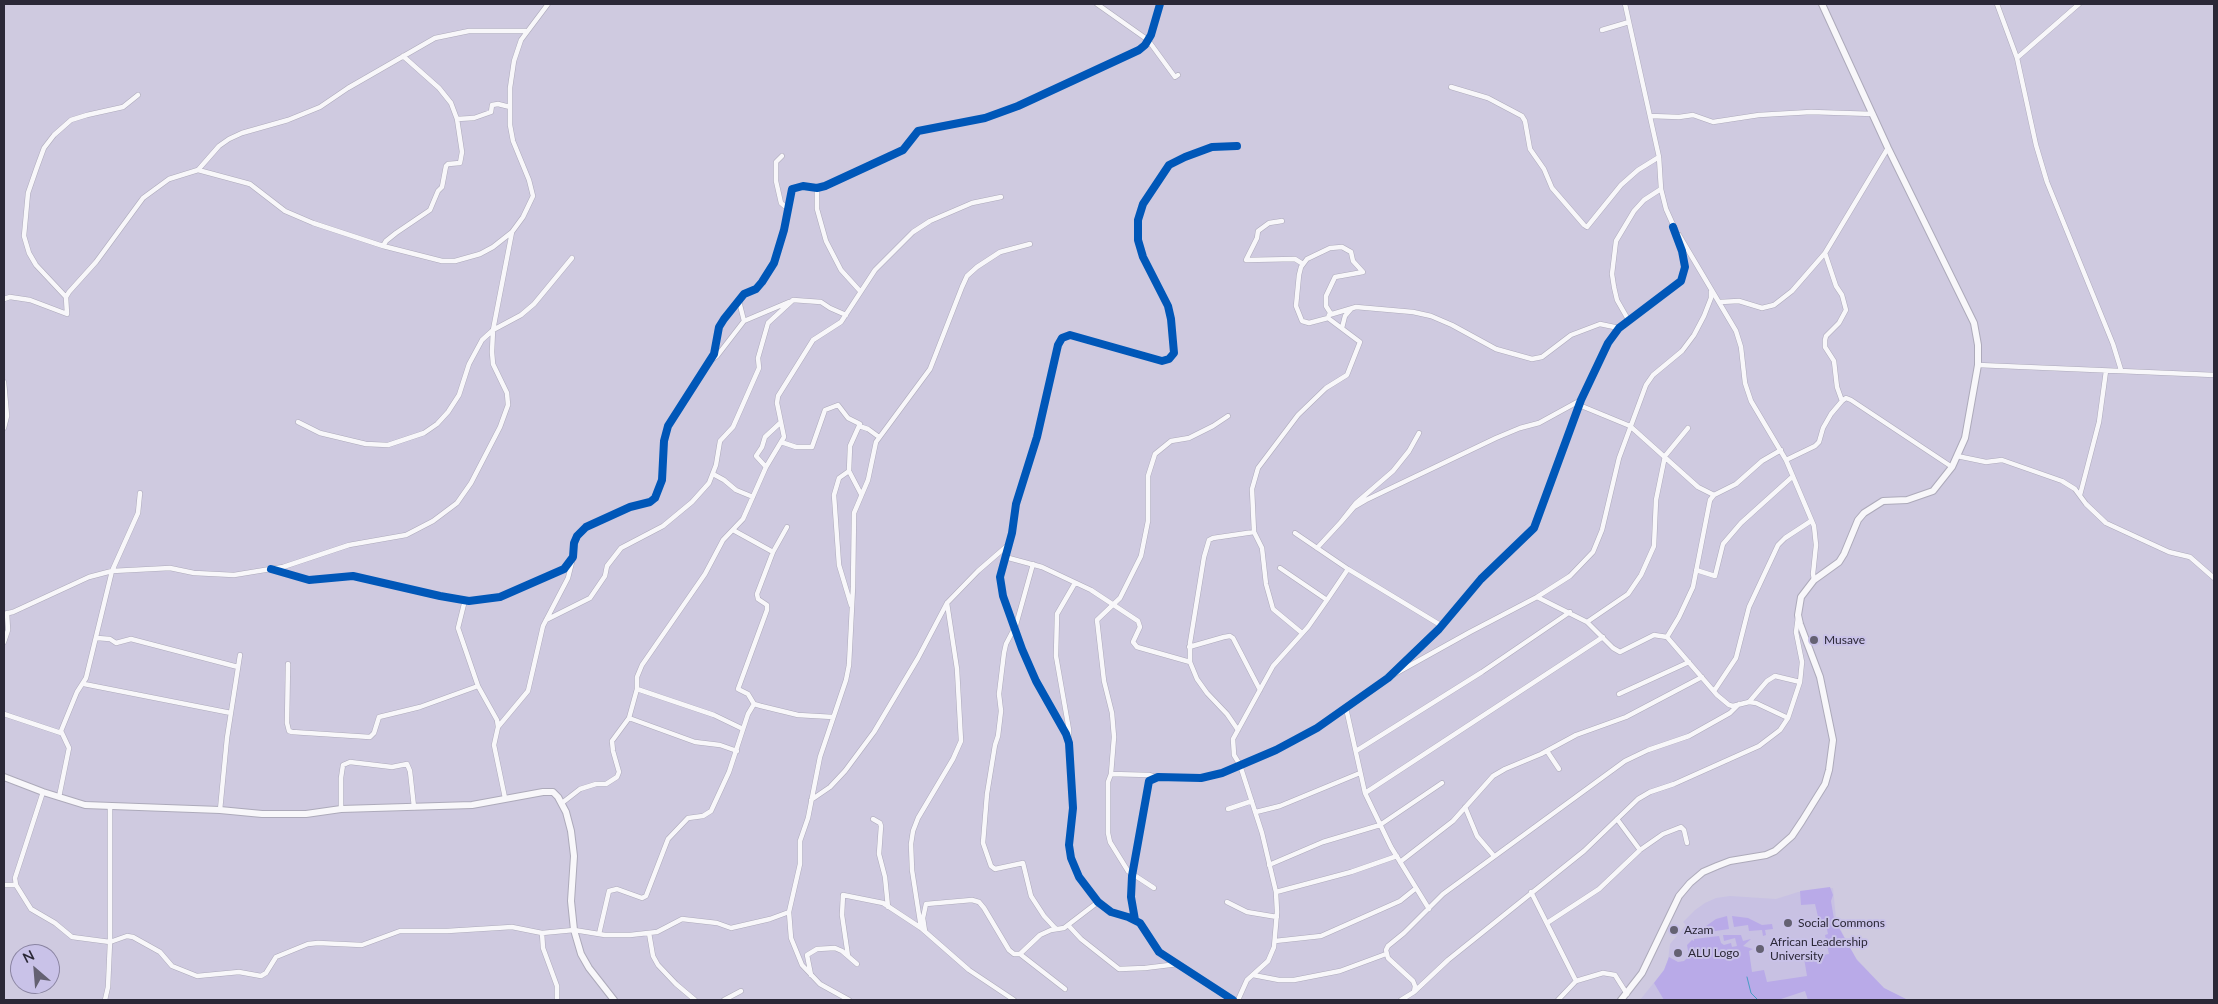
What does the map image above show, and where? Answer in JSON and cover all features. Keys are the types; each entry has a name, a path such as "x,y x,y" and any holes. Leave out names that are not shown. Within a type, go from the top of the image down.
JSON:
{"main road":[{"path":"1621,1000 1642,974 1679,896 1690,882 1702,872 1730,861 1766,855 1782,846 1802,822 1824,784 1832,754 1831,724 1820,677 1798,615 1801,597 1814,580 1838,562 1844,554 1858,520 1870,508 1883,502 1907,500 1926,494 1938,487 1952,468 1965,438 1978,365 1978,345 1974,323 1888,148 1822,4"},
{"path":"4,777 43,792 86,805 220,810 262,814 298,814 341,809 472,805 505,798 553,792 562,803 569,819 574,844 571,901 574,930 581,954 589,968 614,1000"}],"street":[{"path":"198,170 250,184 285,211 383,246 442,261 455,261 480,254 493,247 512,232 523,217 533,196 529,180 513,142 510,88 514,61 526,31 548,4"},
{"path":"1097,4 1148,40 1174,77 1178,75"},
{"path":"498,727 528,690 540,638 546,620 572,570 574,543 580,532 586,527 630,508 650,502 655,498 662,480 664,441 668,426 714,354 719,327 744,294 756,289 774,263 780,245 792,189 803,186 817,188 825,186 903,150 918,131 985,118 1018,106 1139,50 1148,40 1160,4"},
{"path":"1388,678 1442,626 1481,579 1534,528 1580,402 1608,342 1619,328 1681,281 1685,267 1684,259 1661,189 1659,157 1625,4"},
{"path":"1997,4 2017,58 2036,145 2047,182 2113,344 2121,370"},
{"path":"2017,58 2079,4"},
{"path":"1602,30 1629,22"},
{"path":"66,297 96,262 143,198 169,179 198,170 219,146 229,139 242,133 288,120 320,107 435,38 469,31 526,31"},
{"path":"383,246 396,233 430,210 438,191 442,187 446,166 448,164 460,163 462,152 457,119 451,103 439,88 403,56"},
{"path":"1451,87 1488,98 1522,116 1525,121 1530,149 1544,168 1552,188 1584,225 1588,227 1621,185 1638,170 1659,157"},
{"path":"4,299 10,297 30,300 67,314 66,297 36,265 29,253 24,236 28,193 44,148 54,135 71,120 87,114 123,107 138,95"},
{"path":"457,119 474,118 491,112 492,105 498,104 510,107"},
{"path":"1650,116 1679,117 1693,115 1713,122 1759,115 1811,112 1873,114"},
{"path":"1069,741 1036,681 1014,630 1003,596 1001,582 1005,557 1016,517 1016,504 1037,437 1058,345 1062,338 1070,334 1162,361 1169,359 1174,353 1172,319 1168,306 1143,257 1138,240 1138,220 1143,204 1169,165 1185,156 1212,147 1237,146"},
{"path":"1720,302 1739,301 1762,308 1774,305 1792,291 1825,253 1888,148"},
{"path":"782,156 776,162 776,181 781,203 788,209"},
{"path":"817,188 817,209 827,245 841,270 860,291"},
{"path":"1629,321 1617,300 1614,287 1612,274 1616,241 1634,211 1644,200 1661,189"},
{"path":"562,803 580,789 596,784 606,784 617,777 619,772 612,741 629,718 637,689 637,676 650,650 705,574 723,540 743,519 766,467 781,442 784,433 777,403 782,388 813,340 841,322 860,291 876,270 913,232 930,221 972,203 1001,197"},
{"path":"1282,221 1269,223 1258,231 1257,238 1246,260 1295,259 1303,264"},
{"path":"1673,227 1736,331 1741,347 1745,383 1751,401 1786,460 1816,535 1814,580"},
{"path":"4,642 8,630 5,614 89,577 112,571 170,568 194,573 234,575 271,569 349,545 406,534 433,521 457,502 471,483 500,427 508,405 507,393 494,364 492,352 493,330 512,232"},
{"path":"849,1000 820,984 802,966 792,938 789,912 800,864 800,841 808,818 820,758 846,680 849,665 853,612 853,522 856,506 868,480 872,454 879,438 930,369 967,276 977,266 1000,252 1030,244"},
{"path":"1302,633 1273,609 1266,584 1262,548 1254,532 1252,489 1258,468 1298,415 1326,388 1346,375 1360,342 1330,316 1326,306 1326,296 1335,277 1363,272 1354,261 1351,252 1342,247 1330,248 1307,259 1299,275 1296,296 1298,314 1302,321 1309,323 1330,316 1352,308 1389,309 1431,316 1496,349 1532,358 1542,357 1571,336 1600,324 1619,328"},
{"path":"1825,253 1846,310 1839,323 1826,336 1825,340 1825,347 1834,361 1837,387 1842,401"},
{"path":"298,422 320,433 366,444 388,445 424,433 437,424 448,412 459,394 476,349 493,330 515,318 534,304 572,258"},
{"path":"1111,774 1201,778 1222,773 1276,750 1317,728 1388,678 1537,597 1570,576 1593,552 1602,530 1612,484 1630,426 1646,385 1653,375 1682,351 1694,335 1704,316 1711,298 1712,289"},
{"path":"709,362 717,356 744,321 793,300 821,302 846,315"},
{"path":"546,620 590,598 605,576 607,566 614,555 640,537 664,526 692,502 709,483 713,474 720,441 733,427 760,368 758,358 768,323 793,300"},
{"path":"739,301 744,321"},
{"path":"1342,328 1344,316 1352,308"},
{"path":"1978,365 2214,375"},
{"path":"2080,494 2099,422 2106,371"},
{"path":"4,382 7,416 4,428"},
{"path":"1786,460 1815,446 1819,442 1823,428 1831,414 1846,398 1852,400 1952,468"},
{"path":"1580,402 1630,426 1698,487 1714,495"},
{"path":"1317,548 1354,507 1366,500 1504,435 1539,422 1580,402"},
{"path":"781,442 796,447 812,447 825,410 838,404 848,418 860,424 859,426 868,429 879,438"},
{"path":"1154,888 1132,876 1115,852 1108,833 1108,782 1111,774 1114,737 1112,713 1104,681 1097,620 1120,598 1141,556 1148,521 1148,476 1155,454 1171,441 1179,438 1190,438 1228,416"},
{"path":"766,467 756,456 762,447 764,437 780,422"},
{"path":"859,426 850,446 849,470 861,494"},
{"path":"1587,622 1628,594 1641,575 1654,546 1656,500 1665,456 1688,428"},
{"path":"1341,522 1356,502 1393,471 1409,451 1419,433"},
{"path":"1667,636 1685,604 1696,570 1707,509 1714,495 1736,484 1762,461 1781,450"},
{"path":"1957,456 1986,462 2002,460 2062,481 2080,494 2086,504 2106,523 2169,552 2190,557 2214,578"},
{"path":"849,470 839,478 834,495 839,565 853,612"},
{"path":"713,474 736,490 753,497"},
{"path":"1696,570 1715,576 1722,544 1741,523 1792,477"},
{"path":"61,733 77,692 84,684 97,638 112,571 138,513 140,492"},
{"path":"1714,691 1732,667 1736,658 1749,607 1778,546 1785,538 1811,521"},
{"path":"786,527 773,552 757,594 758,599 767,605 767,610 738,689 748,694 754,704 798,715 833,717"},
{"path":"733,530 773,552"},
{"path":"1238,730 1197,679 1190,662 1189,646 1204,556 1209,540 1254,532"},
{"path":"1295,533 1348,569 1442,626"},
{"path":"811,800 830,787 845,771 874,732 918,658 947,603 978,571 1009,544"},
{"path":"271,569 309,580 353,576 464,600 484,600 508,594 564,569 573,557"},
{"path":"1005,557 1033,564 1075,583 1113,605 1140,625 1133,642 1137,647 1190,662"},
{"path":"1033,564 1014,630 1004,652 999,694 1001,711 998,736 994,745 984,843 991,866 996,869 1022,864 1031,896 1044,916 1056,929"},
{"path":"1280,568 1327,600"},
{"path":"1238,1000 1247,980 1268,961 1275,941 1277,917 1276,892 1270,866 1256,812 1240,765 1232,748 1233,739 1273,666 1302,633 1348,569"},
{"path":"1075,583 1057,614 1056,656 1069,730 1073,808 1069,845 1071,858 1079,877 1098,902 1111,912 1140,923 1159,952 1233,1000"},
{"path":"1537,597 1587,622 1613,648 1620,652 1654,635 1667,636 1714,691 1729,704 1749,702 1788,718"},
{"path":"464,600 458,628 478,686 495,714 498,727 494,745 505,798"},
{"path":"923,930 912,870 911,844 913,831 918,818 953,759 961,741 962,731 957,669 947,603"},
{"path":"1356,751 1482,672 1570,612"},
{"path":"1401,1000 1414,992 1448,960 1584,851 1638,799 1650,792 1674,784 1759,746 1780,730 1788,718 1800,682 1801,658 1796,632 1798,615"},
{"path":"1189,646 1230,636 1233,638 1260,690"},
{"path":"1364,793 1603,637"},
{"path":"97,638 116,643 131,639 238,667"},
{"path":"220,810 231,713 240,655"},
{"path":"1619,694 1688,662"},
{"path":"288,664 287,724 289,732 370,737 374,733 378,717 430,704 478,686"},
{"path":"1749,702 1766,681 1775,676 1800,682"},
{"path":"1400,862 1446,827 1493,776 1547,751 1576,735 1626,717 1702,677"},
{"path":"84,684 231,713"},
{"path":"637,689 714,715 743,729"},
{"path":"599,934 609,891 614,889 642,898 646,896 668,839 688,818 703,816 711,811 754,704"},
{"path":"1386,954 1388,946 1459,882 1591,788 1605,774 1648,750 1689,736 1730,713 1740,704"},
{"path":"1346,708 1364,793 1400,862 1428,909"},
{"path":"4,714 61,733 69,743 59,797"},
{"path":"629,718 695,742 720,745 736,751"},
{"path":"1547,751 1559,769"},
{"path":"341,809 343,765 350,762 392,767 407,764 410,771 414,807"},
{"path":"1256,812 1280,806 1360,773"},
{"path":"1134,920 1131,897 1132,876 1147,786 1149,782 1158,777"},
{"path":"1270,866 1323,842 1380,825 1442,784"},
{"path":"43,792 16,872 16,885 31,909 56,923 68,935 110,942 127,936 133,937 160,952 172,966 196,976 239,972 257,976 266,973 276,957 311,944 362,945 393,933 406,931 447,931 512,927 542,933 574,930 616,936 649,933 665,929 682,919 717,923 731,928 770,919 789,912"},
{"path":"1228,809 1252,801"},
{"path":"105,1000 108,987 110,942 110,807"},
{"path":"1465,807 1477,836 1494,856"},
{"path":"873,819 880,823 879,854 885,877 888,907"},
{"path":"1617,819 1640,850"},
{"path":"1548,923 1612,878 1640,850 1663,834 1681,826 1687,843"},
{"path":"1276,892 1351,872 1397,856"},
{"path":"4,885 16,885"},
{"path":"1275,941 1321,936 1400,902 1415,889"},
{"path":"1531,892 1576,981"},
{"path":"848,956 842,915 842,895 883,903 923,930 969,970 1014,1000"},
{"path":"923,930 926,904 972,900 979,902 1009,950 1014,954 1020,954 1065,989"},
{"path":"1020,954 1040,934 1068,925 1098,902"},
{"path":"1227,902 1247,912 1277,917"},
{"path":"1068,925 1119,969 1178,964"},
{"path":"542,933 543,948 558,986 557,1000"},
{"path":"649,933 653,956 658,965 695,1000"},
{"path":"811,976 807,959 810,952 834,948 857,964"},
{"path":"1386,954 1413,981 1415,986 1414,992"},
{"path":"1253,975 1279,980 1294,980 1340,971 1386,954"},
{"path":"1558,1000 1576,981 1603,972 1610,973 1620,980 1627,994"},
{"path":"724,1000 741,991"}],"shaded area":[{"path":"1830,887 1833,895 1831,901 1834,919 1857,960 1884,988 1908,1000 1808,1000 1805,991 1778,1000 1664,1000 1654,983 1664,970 1669,957 1678,962 1684,961 1689,956 1687,945 1692,940 1694,941 1694,939 1719,936 1721,943 1724,945 1731,943 1732,947 1737,946 1735,938 1724,941 1723,935 1741,935 1743,941 1751,939 1743,946 1753,949 1749,951 1752,972 1764,970 1767,982 1807,976 1804,958 1829,954 1825,935 1828,934 1825,920 1819,921 1815,904 1801,905 1800,891"},
{"name":"African Leadership University","path":"1833,888 1836,919 1852,954 1884,988 1908,1000 1640,1000 1664,970 1668,960 1670,944 1686,925 1683,922 1705,903 1716,898 1730,896 1776,899 1798,892"},
{"path":"1727,916 1729,929 1695,934 1694,928 1699,931 1716,919"},
{"path":"1732,916 1748,918 1762,925 1772,924 1773,929 1765,930 1766,935 1763,936 1762,930 1749,931 1748,925 1734,927"}],"waterway":[{"path":"1747,977 1751,993 1758,1000"}],"cycle path":[{"path":"271,569 309,580 353,576 469,601 500,597 564,569 573,557 574,543 577,536 586,527 630,507 650,502 655,498 662,480 664,441 668,426 714,354 719,327 724,319 744,294 756,289 774,263 784,230 792,189 803,186 817,188 825,186 903,150 918,131 985,118 1018,106 1139,50 1145,45 1151,35 1160,4"},
{"path":"1233,1000 1159,952 1140,923 1111,912 1098,902 1079,877 1071,858 1069,845 1073,808 1069,743 1066,734 1036,681 1022,649 1003,596 1000,577 1012,533 1016,504 1037,437 1058,345 1062,338 1070,335 1162,361 1169,359 1174,353 1168,306 1143,257 1138,240 1138,220 1143,204 1169,165 1212,147 1237,146"},
{"path":"1135,920 1131,897 1132,876 1149,781 1158,777 1201,778 1222,773 1276,750 1317,728 1388,678 1439,629 1481,579 1534,528 1581,400 1608,343 1619,328 1681,281 1685,267 1682,251 1673,227"}],"place":[{"name":"Musave","path":"1814,640"},
{"name":"Social Commons","path":"1788,923"},
{"name":"Azam","path":"1674,930"},
{"name":"African Leadership University","path":"1760,949"},
{"name":"ALU Logo","path":"1678,953"}]}
